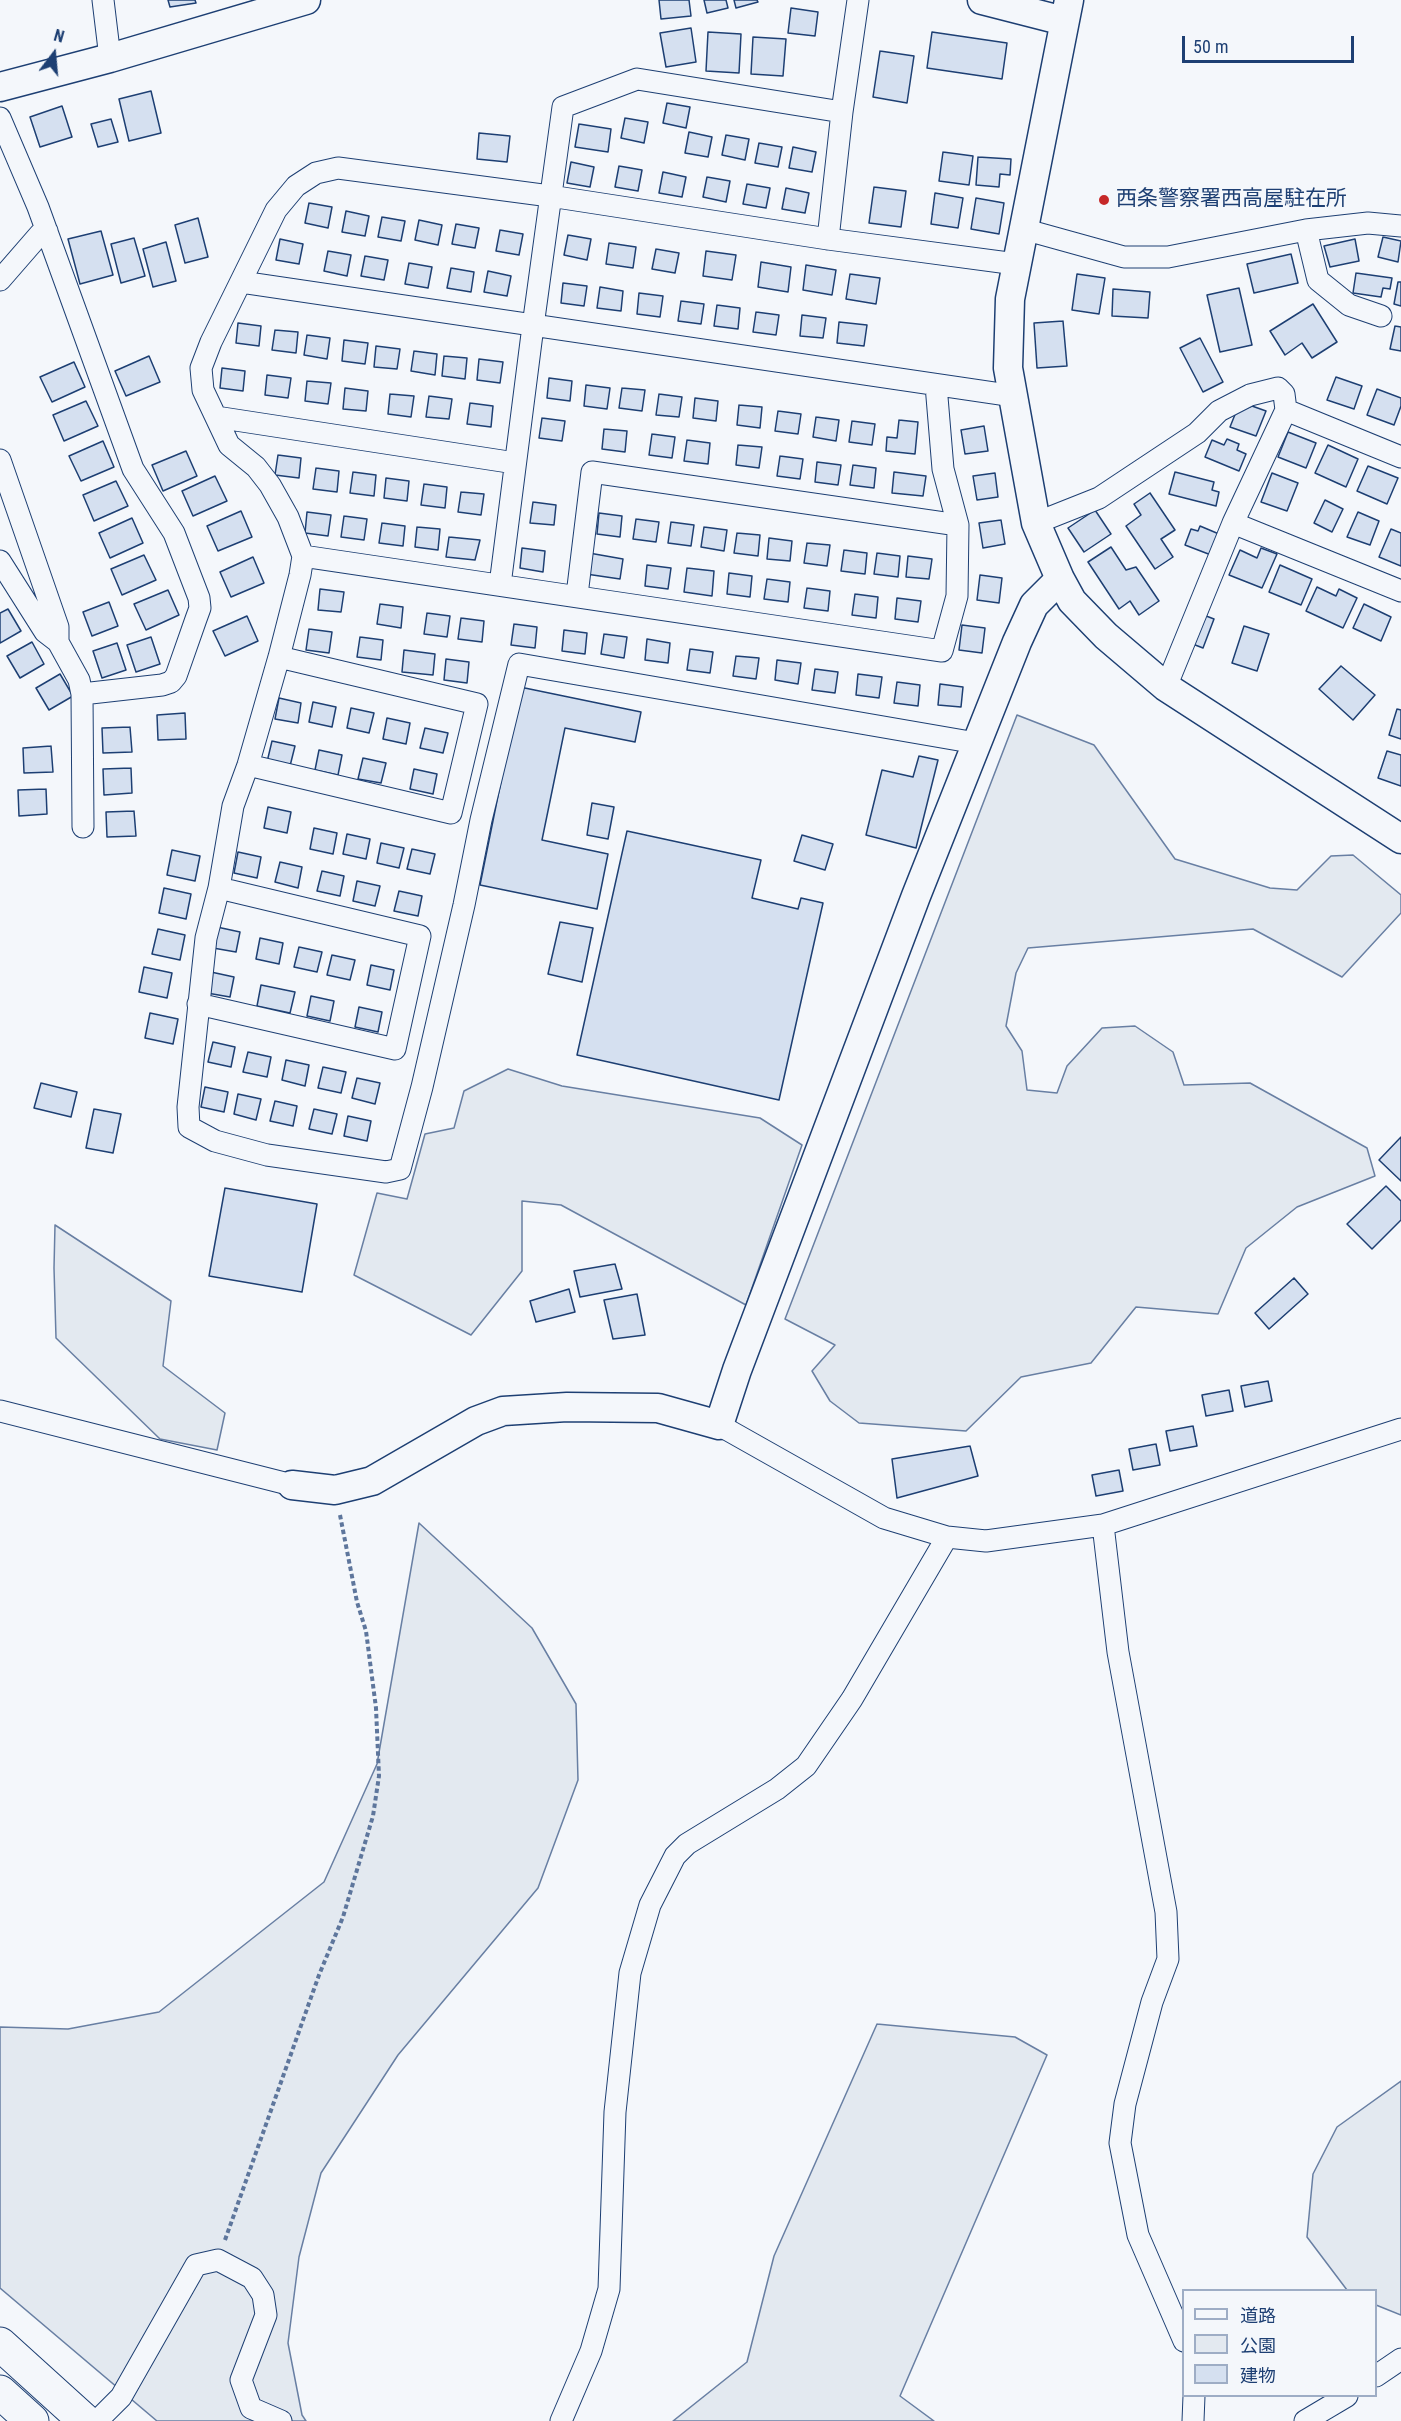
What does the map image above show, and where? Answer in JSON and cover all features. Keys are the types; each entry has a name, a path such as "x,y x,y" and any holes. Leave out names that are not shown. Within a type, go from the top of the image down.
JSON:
{"highway":[{"path":"0,2344 85,2421"},
{"path":"0,2392 32,2421"}],"street":[{"path":"103,0 110,58"},
{"path":"0,87 110,58 306,0"},
{"path":"828,239 842,112 858,0"},
{"path":"982,0 1067,11 1010,299 1008,368 1036,523 1060,579 1072,601 1106,636 1166,687 1401,839"},
{"path":"500,585 563,107 637,79 842,112"},
{"path":"0,118 47,231 133,469 174,533 199,598 200,608 176,676 171,682 82,694"},
{"path":"976,743 519,664 426,1067 400,1169 386,1172 267,1155 215,1141 189,1127 188,1107 206,938 219,888 233,806 248,765 279,657 303,556 288,517 270,485 256,467 229,445 203,390 201,368 211,342 276,210 296,186 316,173 338,168 550,196 828,239 1016,264"},
{"path":"1023,229 1124,257 1168,257 1306,230 1368,223 1401,226"},
{"path":"1306,230 1318,280 1349,305 1381,316"},
{"path":"0,280 40,234 47,231"},
{"path":"241,282 1014,396"},
{"path":"303,556 942,651 957,596 958,525 943,469 936,386"},
{"path":"1036,523 1099,498 1197,433 1219,411 1250,395 1278,388 1284,394 1286,410 1233,524 1166,687"},
{"path":"1286,410 1401,457"},
{"path":"216,417 515,463"},
{"path":"0,460 58,627 58,642"},
{"path":"577,595 592,472 958,525"},
{"path":"1233,524 1401,591"},
{"path":"0,561 45,632 58,642 79,680 82,694 83,827"},
{"path":"719,1425 736,1370 976,743 1034,606 1060,579"},
{"path":"248,765 451,813 477,704 279,657"},
{"path":"198,1004 395,1049 420,936 219,888"},
{"path":"0,1411 292,1485 335,1490 372,1481 476,1421 503,1411 567,1407 658,1408 719,1425 884,1518 947,1537 986,1541 1103,1525 1401,1429"},
{"path":"1103,1525 1118,1652 1166,1912 1168,1959 1152,2001 1125,2104 1120,2143 1138,2235 1182,2335"},
{"path":"561,2421 591,2351 609,2289 615,2112 630,1973 650,1905 675,1856 687,1844 777,1789 806,1766 852,1699 947,1537"},
{"path":"97,2421 121,2397 196,2265 218,2260 252,2278 263,2295 266,2315 241,2380 251,2408 281,2421"},
{"path":"1377,2375 1401,2359"},
{"path":"1193,2421 1194,2397"},
{"path":"1305,2421 1345,2397"}],"path":[{"path":"218,2260 319,1976 343,1917 374,1816 379,1776 376,1708 366,1631 357,1602 335,1490"}],"green space":[{"path":"1017,715 1094,745 1175,859 1270,888 1297,890 1331,856 1353,855 1401,895 1401,913 1342,977 1253,929 1028,948 1016,973 1006,1026 1022,1051 1027,1090 1057,1093 1067,1066 1102,1028 1135,1026 1173,1052 1184,1085 1250,1083 1367,1148 1375,1176 1297,1207 1246,1248 1218,1314 1136,1307 1091,1363 1021,1377 966,1431 859,1423 830,1401 812,1371 835,1345 785,1319"},
{"path":"508,1069 562,1086 760,1118 802,1145 746,1305 561,1205 522,1201 522,1271 471,1335 354,1275 377,1193 407,1199 425,1134 454,1128 464,1091"},
{"path":"55,1225 171,1301 163,1366 225,1413 217,1450 160,1439 56,1338"},
{"path":"419,1523 532,1628 576,1704 578,1780 538,1888 398,2055 321,2173 299,2257 288,2343 302,2415 306,2421 157,2421 0,2288 0,2027 68,2029 159,2012 324,1882 377,1764"},
{"path":"877,2024 1015,2037 1047,2055 900,2396 934,2421 673,2421 747,2362 774,2256"},
{"path":"1401,2081 1401,2315 1377,2305 1377,2289 1346,2289 1307,2237 1313,2174 1337,2127"}],"building":[{"path":"168,0 195,0 196,3 170,7"},
{"path":"659,0 689,0 691,16 661,19"},
{"path":"704,0 726,0 728,8 707,13"},
{"path":"734,0 757,0 758,2 736,8"},
{"path":"791,8 818,12 815,36 788,33"},
{"path":"691,28 696,62 666,67 660,33"},
{"path":"708,32 741,34 739,73 706,71"},
{"path":"932,32 1007,43 1002,79 927,68"},
{"path":"753,37 786,39 783,76 751,74"},
{"path":"880,51 914,56 907,103 873,97"},
{"path":"151,91 161,133 129,141 119,99"},
{"path":"667,103 690,107 686,128 663,123"},
{"path":"62,106 72,137 40,147 30,117"},
{"path":"625,118 648,122 644,143 621,138"},
{"path":"111,119 118,142 98,147 91,124"},
{"path":"579,124 611,129 608,152 575,147"},
{"path":"689,132 712,137 708,157 685,153"},
{"path":"479,133 510,136 507,162 477,159"},
{"path":"726,135 749,139 745,160 722,155"},
{"path":"759,143 782,147 778,167 755,163"},
{"path":"793,147 816,152 812,172 789,168"},
{"path":"943,152 973,156 969,185 939,181"},
{"path":"978,157 1011,159 1010,175 1000,174 999,187 976,185"},
{"path":"571,162 594,167 590,187 567,183"},
{"path":"619,166 642,170 638,191 615,187"},
{"path":"663,172 686,177 682,197 659,193"},
{"path":"707,177 730,181 726,202 703,197"},
{"path":"747,184 770,188 766,208 743,204"},
{"path":"874,187 906,191 901,227 869,223"},
{"path":"786,188 809,193 805,213 782,209"},
{"path":"935,193 963,198 958,228 931,224"},
{"path":"976,198 1004,203 999,234 971,229"},
{"path":"309,203 332,207 328,228 305,223"},
{"path":"346,211 369,216 365,236 342,232"},
{"path":"382,217 405,221 401,241 378,237"},
{"path":"198,218 208,257 185,263 175,225"},
{"path":"419,220 442,225 438,245 415,240"},
{"path":"456,224 479,228 475,248 452,244"},
{"path":"500,230 523,234 519,255 496,251"},
{"path":"101,231 113,275 80,284 68,239"},
{"path":"568,235 591,239 587,260 564,255"},
{"path":"1383,237 1401,241 1398,262 1378,257"},
{"path":"134,238 145,276 121,283 111,244"},
{"path":"280,239 303,244 299,264 276,260"},
{"path":"1355,239 1359,261 1330,267 1324,246"},
{"path":"166,242 176,281 153,287 143,249"},
{"path":"609,243 636,247 633,268 606,264"},
{"path":"656,249 679,253 675,273 652,269"},
{"path":"328,251 351,255 347,276 324,271"},
{"path":"706,251 736,255 732,280 703,276"},
{"path":"1291,254 1298,283 1254,293 1247,264"},
{"path":"365,256 388,260 384,280 361,276"},
{"path":"761,262 791,267 788,292 758,287"},
{"path":"409,263 432,267 428,288 405,284"},
{"path":"806,265 836,270 832,295 803,290"},
{"path":"451,268 474,272 471,292 447,288"},
{"path":"488,271 511,276 507,296 484,292"},
{"path":"1356,273 1392,278 1390,289 1383,288 1381,297 1353,293"},
{"path":"850,274 880,278 876,304 846,299"},
{"path":"1077,274 1105,278 1099,314 1072,310"},
{"path":"1398,282 1401,282 1401,306 1394,304"},
{"path":"563,283 587,286 584,306 561,303"},
{"path":"600,287 623,291 621,311 597,308"},
{"path":"1239,288 1252,345 1220,352 1207,295"},
{"path":"1113,289 1150,292 1148,318 1112,316"},
{"path":"639,293 663,296 660,317 637,314"},
{"path":"681,301 704,304 701,324 678,321"},
{"path":"1313,304 1337,342 1312,358 1302,343 1285,355 1270,331"},
{"path":"717,305 740,308 738,329 714,326"},
{"path":"756,312 779,315 776,335 753,332"},
{"path":"802,315 826,318 823,338 800,336"},
{"path":"1063,321 1067,366 1037,368 1034,323"},
{"path":"839,322 867,325 864,346 837,343"},
{"path":"238,323 261,326 259,346 236,343"},
{"path":"1395,326 1401,327 1401,351 1390,349"},
{"path":"275,330 298,332 296,353 272,350"},
{"path":"307,335 330,338 327,359 304,355"},
{"path":"1200,338 1223,382 1203,392 1180,348"},
{"path":"344,340 368,343 365,364 342,361"},
{"path":"376,346 400,349 397,369 374,367"},
{"path":"414,351 437,354 435,375 411,371"},
{"path":"149,356 160,382 126,396 115,371"},
{"path":"444,356 467,358 465,379 442,376"},
{"path":"479,359 503,362 500,383 477,380"},
{"path":"74,362 85,387 52,402 40,377"},
{"path":"222,368 245,371 243,391 220,388"},
{"path":"267,375 291,378 288,398 265,395"},
{"path":"1336,377 1362,386 1354,409 1327,400"},
{"path":"549,378 572,381 570,401 547,398"},
{"path":"307,381 331,383 328,404 305,401"},
{"path":"586,385 610,388 607,409 584,406"},
{"path":"345,388 368,391 366,411 343,409"},
{"path":"622,388 645,390 642,411 619,408"},
{"path":"1377,389 1401,398 1401,406 1394,425 1367,415"},
{"path":"390,394 414,396 411,417 388,414"},
{"path":"659,394 682,397 679,417 656,415"},
{"path":"429,396 452,399 449,419 426,417"},
{"path":"695,398 718,401 716,421 693,418"},
{"path":"86,401 98,426 64,441 53,415"},
{"path":"470,403 493,406 491,427 467,424"},
{"path":"739,405 762,407 760,428 737,425"},
{"path":"1252,406 1266,411 1256,436 1230,427 1236,412"},
{"path":"778,411 801,414 798,434 775,431"},
{"path":"816,417 839,420 836,441 813,437"},
{"path":"542,418 565,421 562,441 539,438"},
{"path":"899,420 918,422 915,454 886,451 887,437 897,438"},
{"path":"852,421 875,424 872,445 849,442"},
{"path":"984,426 988,451 965,454 961,430"},
{"path":"604,429 627,431 625,452 602,449"},
{"path":"1288,432 1316,443 1306,468 1278,457"},
{"path":"652,434 675,437 672,458 649,455"},
{"path":"1227,439 1239,444 1237,450 1246,454 1239,471 1205,457 1212,440 1224,445"},
{"path":"687,440 710,443 708,464 684,461"},
{"path":"103,441 114,467 81,481 69,456"},
{"path":"738,445 762,447 759,468 736,465"},
{"path":"1328,445 1358,459 1346,487 1315,473"},
{"path":"186,451 197,476 163,491 152,465"},
{"path":"278,455 301,458 299,478 275,475"},
{"path":"780,456 803,459 800,479 777,476"},
{"path":"817,462 841,465 838,485 815,482"},
{"path":"853,465 876,468 874,488 850,485"},
{"path":"1368,466 1398,478 1387,504 1357,491"},
{"path":"316,468 339,471 337,492 313,489"},
{"path":"353,472 376,475 374,496 350,493"},
{"path":"894,472 926,476 923,496 892,493"},
{"path":"1175,472 1214,482 1212,490 1219,492 1216,506 1169,494"},
{"path":"995,473 998,497 977,500 973,476"},
{"path":"1272,473 1298,483 1287,511 1261,502"},
{"path":"215,476 227,501 193,516 182,491"},
{"path":"386,478 409,481 407,501 384,498"},
{"path":"116,481 128,506 94,521 83,495"},
{"path":"424,484 447,487 445,508 421,505"},
{"path":"461,492 484,494 481,515 458,512"},
{"path":"1150,493 1175,530 1161,539 1173,557 1155,569 1126,526 1141,515 1134,504"},
{"path":"1325,500 1343,509 1332,532 1314,523"},
{"path":"533,502 556,505 554,525 530,523"},
{"path":"1095,510 1111,534 1084,552 1068,528"},
{"path":"241,511 252,537 218,551 207,526"},
{"path":"307,512 331,515 328,536 305,533"},
{"path":"1358,512 1379,521 1370,545 1347,537"},
{"path":"599,513 622,516 620,537 597,534"},
{"path":"344,516 367,519 364,540 341,537"},
{"path":"132,518 143,543 110,558 99,533"},
{"path":"636,519 659,522 656,542 633,539"},
{"path":"1001,520 1005,544 983,548 979,523"},
{"path":"671,522 694,525 691,546 668,543"},
{"path":"382,523 405,526 403,546 379,543"},
{"path":"1200,526 1219,534 1211,555 1185,545 1191,529 1198,531"},
{"path":"417,527 440,529 438,550 415,547"},
{"path":"704,527 727,530 724,551 701,547"},
{"path":"1391,529 1401,533 1401,566 1379,557"},
{"path":"737,533 760,535 758,556 734,553"},
{"path":"449,537 480,540 475,560 446,557"},
{"path":"769,538 792,541 790,561 767,559"},
{"path":"807,543 830,545 827,566 804,563"},
{"path":"1111,547 1126,570 1136,567 1159,601 1139,615 1130,601 1119,609 1088,562"},
{"path":"522,548 545,551 543,572 520,568"},
{"path":"1261,548 1277,554 1262,588 1229,575 1240,550 1257,558"},
{"path":"844,550 867,553 865,574 841,571"},
{"path":"589,553 623,559 620,579 586,574"},
{"path":"877,553 900,556 898,577 874,574"},
{"path":"144,555 156,580 122,595 111,569"},
{"path":"908,556 932,559 929,579 906,577"},
{"path":"253,557 264,583 231,597 220,572"},
{"path":"647,565 671,568 668,589 645,586"},
{"path":"1280,565 1312,579 1301,605 1269,592"},
{"path":"687,568 714,571 712,596 684,592"},
{"path":"729,573 752,576 750,597 727,594"},
{"path":"980,575 1002,578 999,603 977,600"},
{"path":"767,579 790,582 788,602 764,599"},
{"path":"1317,587 1336,596 1339,589 1357,598 1343,628 1306,611"},
{"path":"807,588 830,591 828,611 804,608"},
{"path":"320,589 344,592 341,612 318,610"},
{"path":"168,590 179,615 146,630 134,604"},
{"path":"855,594 878,597 876,618 852,615"},
{"path":"897,598 921,601 918,622 895,619"},
{"path":"109,602 118,626 92,636 83,612"},
{"path":"380,604 403,607 401,628 377,624"},
{"path":"1364,604 1391,617 1381,641 1353,628"},
{"path":"8,609 21,631 0,643 0,613"},
{"path":"427,613 450,616 447,637 424,634"},
{"path":"1201,614 1214,619 1203,648 1190,643"},
{"path":"247,616 258,641 225,656 213,631"},
{"path":"461,618 484,621 482,642 458,639"},
{"path":"514,624 537,627 535,648 511,645"},
{"path":"962,625 985,628 982,653 959,650"},
{"path":"1244,626 1269,634 1257,671 1232,663"},
{"path":"309,629 332,632 329,653 306,650"},
{"path":"564,630 587,633 585,654 562,651"},
{"path":"604,634 627,637 624,658 601,654"},
{"path":"151,637 160,664 136,672 127,645"},
{"path":"360,637 383,640 381,660 357,657"},
{"path":"647,639 670,643 668,663 645,660"},
{"path":"32,642 44,664 20,678 7,656"},
{"path":"117,643 126,670 102,678 93,651"},
{"path":"690,649 713,652 710,673 687,670"},
{"path":"404,650 435,654 433,675 402,672"},
{"path":"736,656 759,658 756,679 733,676"},
{"path":"446,659 469,662 467,683 444,680"},
{"path":"777,660 801,663 798,684 775,680"},
{"path":"1341,666 1375,695 1353,720 1319,689"},
{"path":"815,669 838,672 835,693 812,690"},
{"path":"60,674 73,696 49,710 36,688"},
{"path":"858,674 882,677 879,698 856,695"},
{"path":"897,682 920,685 918,706 894,703"},
{"path":"940,684 963,687 961,707 938,705"},
{"path":"520,687 641,712 635,742 565,728 542,840 608,854 597,909 480,885"},
{"path":"279,698 301,703 298,723 275,719"},
{"path":"313,702 336,707 332,727 309,722"},
{"path":"351,708 374,713 369,733 347,728"},
{"path":"1397,709 1401,710 1401,739 1389,735"},
{"path":"185,713 186,739 158,740 157,715"},
{"path":"387,718 410,723 406,744 383,739"},
{"path":"130,727 132,752 103,753 102,728"},
{"path":"425,728 448,733 443,753 420,748"},
{"path":"272,741 295,746 290,766 267,762"},
{"path":"51,746 53,772 24,773 23,748"},
{"path":"319,750 342,755 338,775 315,770"},
{"path":"1387,751 1401,755 1401,786 1378,778"},
{"path":"919,756 938,760 916,848 866,835 882,770 913,777"},
{"path":"363,758 386,763 381,783 358,779"},
{"path":"131,768 132,793 104,795 103,769"},
{"path":"414,769 437,774 433,794 410,789"},
{"path":"46,789 47,814 19,816 18,790"},
{"path":"592,803 614,807 608,839 587,835"},
{"path":"268,807 291,812 287,833 264,828"},
{"path":"134,811 136,836 107,837 106,812"},
{"path":"314,828 337,833 333,854 310,849"},
{"path":"627,831 761,860 752,898 798,909 801,898 823,903 779,1100 577,1055"},
{"path":"347,834 370,839 366,859 343,854"},
{"path":"802,835 833,844 825,870 794,861"},
{"path":"381,843 404,848 399,868 377,863"},
{"path":"412,849 435,854 430,874 407,869"},
{"path":"172,850 200,856 195,881 167,875"},
{"path":"238,852 261,857 257,878 234,873"},
{"path":"280,862 302,867 298,888 275,882"},
{"path":"322,871 344,876 340,896 317,891"},
{"path":"357,881 380,886 375,906 353,901"},
{"path":"164,888 191,894 186,919 159,913"},
{"path":"399,891 422,896 418,916 394,911"},
{"path":"560,922 593,928 582,982 548,974"},
{"path":"217,927 240,932 236,952 213,948"},
{"path":"158,929 185,935 180,960 152,954"},
{"path":"260,938 283,943 279,964 256,959"},
{"path":"299,947 322,952 317,972 294,967"},
{"path":"332,955 355,960 350,980 327,975"},
{"path":"371,965 394,970 390,990 367,985"},
{"path":"144,967 172,973 167,998 139,992"},
{"path":"211,972 234,977 230,997 207,993"},
{"path":"261,985 295,992 290,1013 257,1006"},
{"path":"311,996 334,1001 330,1021 307,1016"},
{"path":"359,1007 382,1012 378,1032 355,1027"},
{"path":"150,1013 178,1019 173,1044 145,1038"},
{"path":"213,1042 235,1047 231,1067 208,1062"},
{"path":"248,1052 271,1057 267,1077 243,1072"},
{"path":"286,1060 309,1065 305,1086 282,1080"},
{"path":"323,1067 346,1072 341,1093 318,1088"},
{"path":"357,1078 380,1083 375,1104 352,1098"},
{"path":"41,1083 77,1092 71,1117 34,1108"},
{"path":"205,1087 228,1092 224,1112 201,1107"},
{"path":"238,1094 261,1099 256,1120 234,1114"},
{"path":"275,1101 297,1106 293,1126 270,1121"},
{"path":"94,1109 121,1114 113,1153 86,1148"},
{"path":"314,1109 337,1114 332,1134 309,1129"},
{"path":"348,1116 371,1121 367,1141 344,1136"},
{"path":"1401,1137 1401,1181 1379,1160"},
{"path":"1386,1186 1401,1201 1401,1220 1372,1249 1347,1224"},
{"path":"225,1188 317,1204 302,1292 209,1276"},
{"path":"615,1264 622,1289 580,1297 574,1271"},
{"path":"1294,1278 1308,1294 1269,1329 1255,1313"},
{"path":"569,1289 575,1312 536,1322 530,1301"},
{"path":"637,1294 645,1335 613,1339 604,1300"},
{"path":"1268,1381 1272,1401 1245,1407 1241,1386"},
{"path":"1229,1390 1233,1411 1206,1416 1202,1395"},
{"path":"1193,1426 1197,1446 1170,1451 1166,1431"},
{"path":"1156,1444 1160,1465 1133,1470 1129,1449"},
{"path":"970,1446 978,1476 897,1498 892,1459"},
{"path":"1119,1470 1123,1491 1096,1496 1092,1475"}],"place":[{"name":"西条警察署西高屋駐在所","path":"1104,200"}]}
